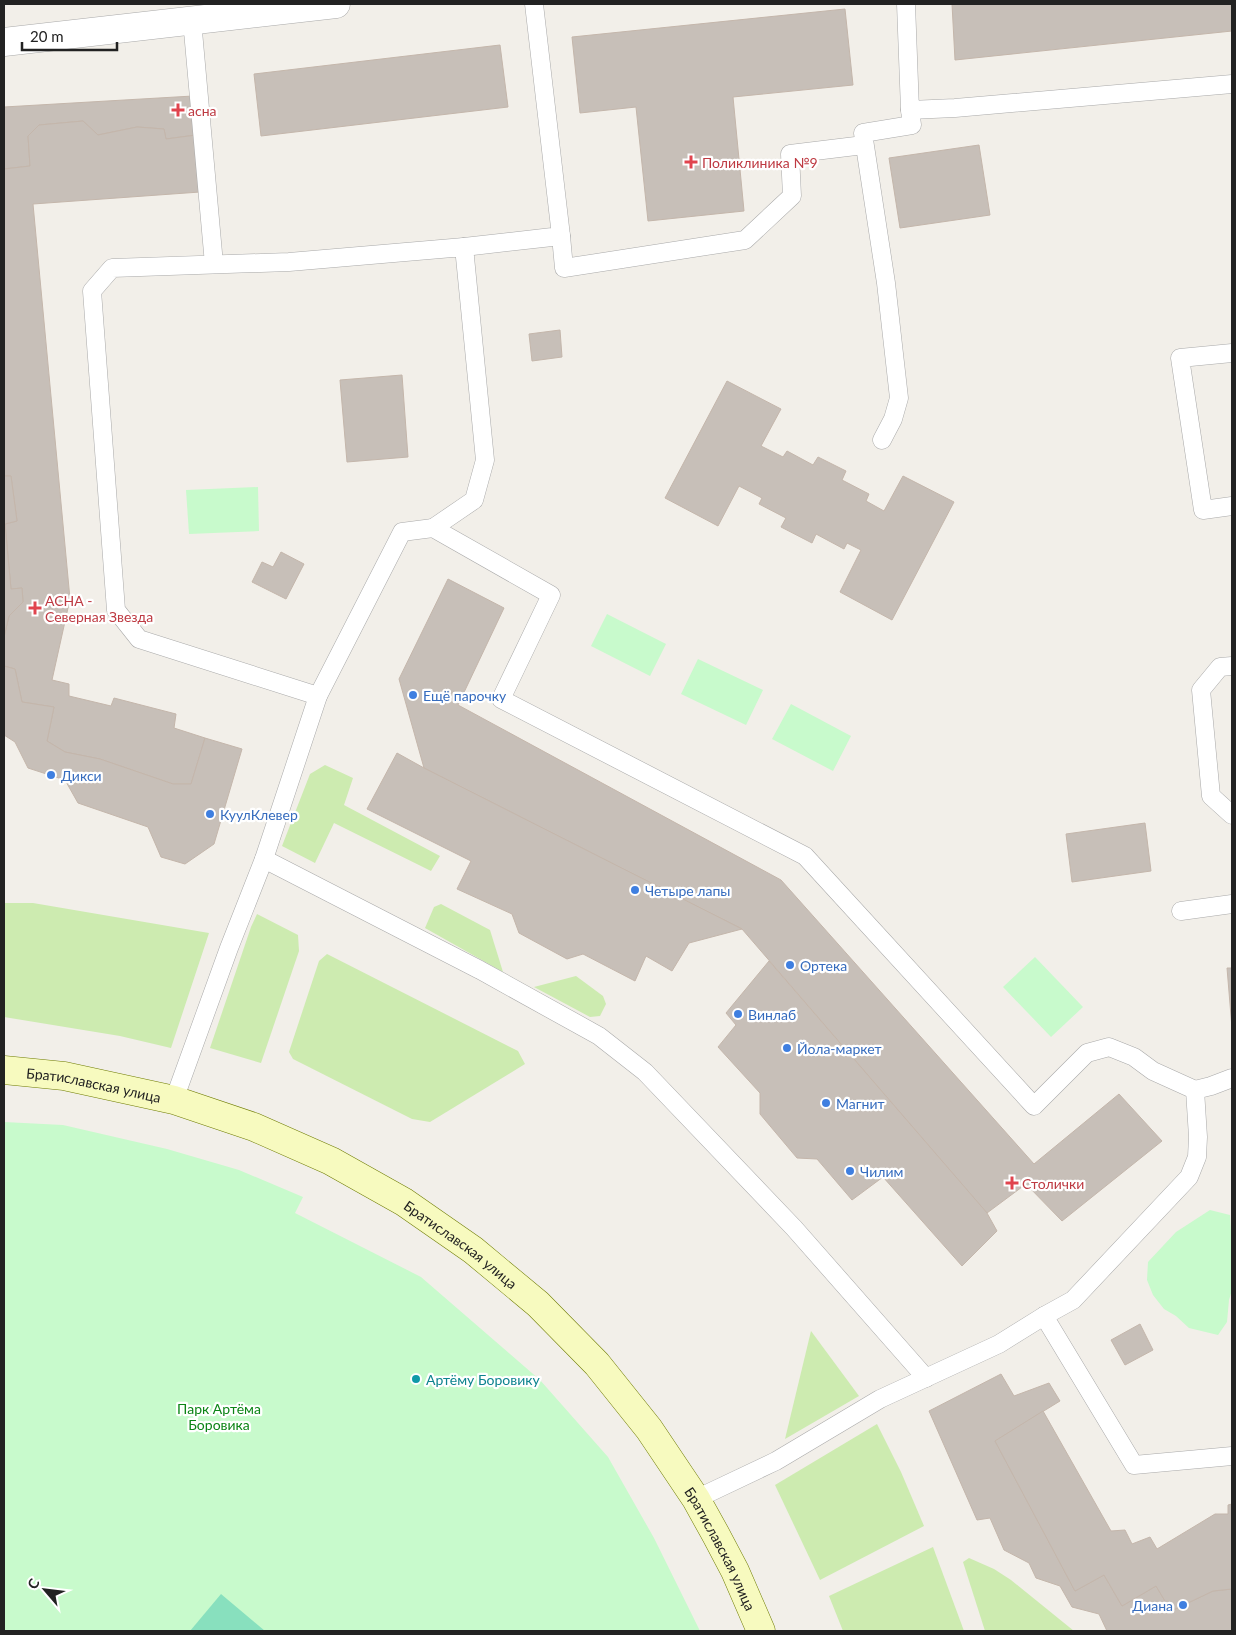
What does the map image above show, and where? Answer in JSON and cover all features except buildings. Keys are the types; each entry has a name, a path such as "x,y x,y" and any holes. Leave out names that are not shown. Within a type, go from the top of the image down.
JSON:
{"main road":[{"path":"4,1050 64,1076"},
{"name":"Братиславская улица","path":"4,1070 64,1076 174,1100 254,1127 331,1161 404,1202 473,1250 538,1304 597,1364 650,1429 696,1499 735,1571 761,1631"}],"street":[{"path":"4,42 336,4"}],"lane":[{"path":"534,4 564,268 745,240 792,196 790,154 864,145"},
{"path":"882,440 899,398 886,283 862,132 912,124 906,4"},
{"path":"192,20 214,264"},
{"path":"910,110 955,108 1232,84"},
{"path":"318,696 138,640 116,610 92,292 112,268 289,262 464,247 561,236"},
{"path":"174,1100 229,948 264,859 318,696 402,532 433,528 474,500 486,460 464,247"},
{"path":"1232,353 1180,358 1203,510 1232,506"},
{"path":"433,528 551,595 501,699 805,856 1034,1106 1087,1052 1109,1047 1134,1057 1153,1071 1195,1090 1232,1078"},
{"path":"1232,666 1220,668 1201,690 1211,796 1232,814"},
{"path":"264,859 480,970 599,1036 645,1072 787,1221 926,1378"},
{"path":"1181,911 1232,904"},
{"path":"696,1499 776,1460 880,1399 999,1344 1073,1300 1189,1177 1197,1157 1198,1137 1195,1090"},
{"path":"1044,1316 1134,1465 1232,1456"}],"green space":[{"path":"258,487 259,531 189,534 186,490"},
{"path":"607,614 666,644 650,676 591,646"},
{"path":"698,659 763,690 746,725 681,694"},
{"path":"791,704 851,736 833,771 772,739"},
{"path":"325,765 353,778 344,805 440,856 431,871 334,823 315,863 282,846 310,774"},
{"path":"4,903 33,903 209,933 171,1048 120,1036 4,1017"},
{"path":"441,904 490,930 503,972 425,928 434,907"},
{"path":"257,914 298,935 299,951 261,1063 210,1048"},
{"path":"327,954 518,1051 525,1064 430,1122 412,1119 293,1059 289,1052 319,961"},
{"path":"1035,957 1083,1007 1051,1037 1003,987"},
{"path":"576,976 603,996 606,1004 600,1016 590,1017 534,987"},
{"name":"Парк Артёма Боровика","path":"4,1122 63,1125 167,1149 239,1170 303,1197 295,1213 421,1277 540,1380 608,1457 654,1538 700,1631 4,1631"},
{"path":"1210,1210 1230,1215 1232,1290 1227,1322 1218,1335 1189,1328 1176,1316 1164,1309 1153,1295 1147,1280 1148,1262 1176,1232"},
{"path":"811,1331 859,1396 785,1439"},
{"path":"877,1424 901,1472 924,1526 820,1580 775,1485"},
{"path":"933,1547 964,1631 843,1631 829,1596"},
{"path":"969,1558 994,1569 1011,1580 1074,1631 985,1631 963,1562"},
{"path":"221,1594 265,1631 190,1631"}],"place":[{"name":"асна","path":"178,110"},
{"name":"Поликлиника №9","path":"691,162"},
{"name":"АСНА - Северная Звезда","path":"35,608"},
{"name":"Ещё парочку","path":"413,695"},
{"name":"Дикси","path":"51,775"},
{"name":"КуулКлевер","path":"210,814"},
{"name":"Четыре лапы","path":"635,890"},
{"name":"Ортека","path":"790,965"},
{"name":"Винлаб","path":"738,1014"},
{"name":"Йола-маркет","path":"787,1048"},
{"name":"Магнит","path":"826,1103"},
{"name":"Чилим","path":"850,1171"},
{"name":"Столички","path":"1012,1183"},
{"name":"Артёму Боровику","path":"416,1379"},
{"name":"Диана","path":"1183,1605"}]}
